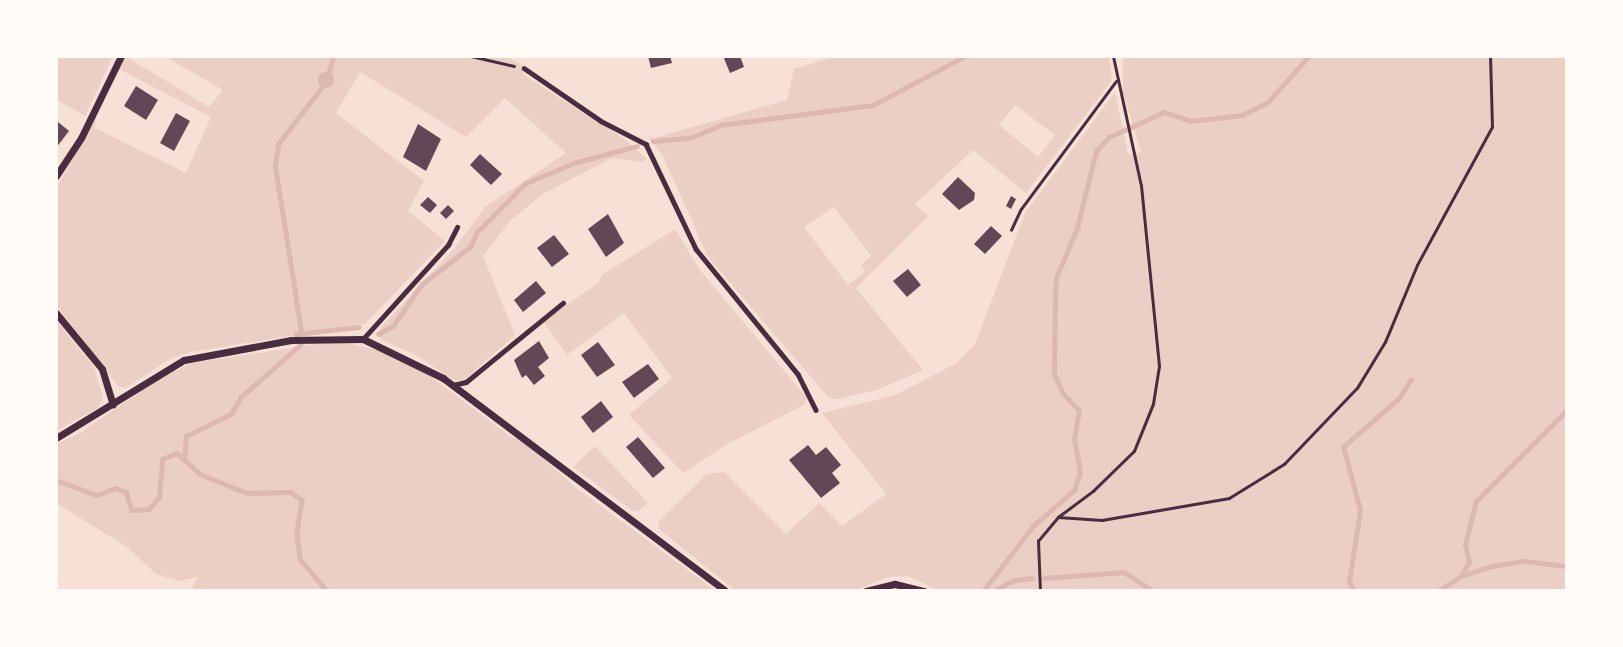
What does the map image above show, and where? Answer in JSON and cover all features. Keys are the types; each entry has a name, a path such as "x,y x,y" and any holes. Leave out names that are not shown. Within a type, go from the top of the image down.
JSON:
{"street":[{"path":"56,176 81,138 121,56"},
{"path":"56,313 102,369 113,404"},
{"path":"56,438 184,360 291,341 363,339 453,386 726,591"},
{"path":"866,591 895,584 924,591"}],"lane":[{"path":"524,68 601,121 646,144 695,249 798,374 816,410"},
{"path":"363,339 448,245 457,228"},
{"path":"453,386 466,382 563,303"}],"path":[{"path":"471,56 524,68"},
{"path":"1040,591 1038,541 1058,517 1135,451 1153,404 1159,366 1141,186 1113,56"},
{"path":"1058,517 1102,520 1229,498 1284,464 1357,388 1385,342 1416,265 1492,127 1490,56"},
{"path":"1011,230 1021,209 1117,80"}],"shaded area":[{"path":"56,56 113,56 85,116 56,99"},
{"path":"125,56 209,107 223,90 164,56 513,56 511,59 521,64 524,75 624,139 647,159 640,162 612,158 543,194 510,221 483,256 515,335 463,381 453,380 416,355 384,341 379,337 381,327 454,249 485,207 566,153 505,98 466,137 360,72 336,113 424,181 408,211 445,241 365,324 190,352 170,359 126,388 118,386 56,305 56,188 97,114 95,128 186,173 211,117 117,68"},
{"path":"837,56 1109,56 1112,80 1026,193 973,150 915,204 928,216 856,288 923,370 877,390 836,399 829,398 708,257 663,156 648,136 654,138 787,100 794,69","holes":["1015,105 1055,135 1038,157 999,125","834,207 871,256 861,265 865,272 848,285 804,227"]},
{"path":"1123,56 1567,56 1567,591 939,591 908,576 887,577 854,591 736,591 660,530 658,522 707,474 724,472 786,534 819,503 842,526 886,494 822,413 895,395 955,364 975,344 1025,213 1115,92 1128,154 1141,152 1123,93"},
{"path":"326,72 334,80 326,88 318,80"},
{"path":"675,229 700,270 806,397 804,405 729,443 683,473 629,415 672,378 624,313 567,355 543,321 599,283 602,275"},
{"path":"56,320 94,367 103,398 98,408 56,431"},
{"path":"338,341 381,351 426,373 512,438 519,437 574,486 716,591 190,591 198,577 179,581 156,574 127,547 56,503 56,444 80,433 160,378 191,363"},
{"path":"595,446 648,503 640,510 633,511 573,467"}],"building":[{"path":"648,56 670,56 672,63 651,68"},
{"path":"723,56 740,56 744,67 730,73"},
{"path":"136,86 158,100 146,120 124,106"},
{"path":"176,113 190,121 174,151 160,143"},
{"path":"58,122 69,131 56,148 56,125"},
{"path":"418,124 441,139 426,171 403,157"},
{"path":"480,154 502,174 491,185 470,165"},
{"path":"958,177 975,193 974,200 959,210 942,194"},
{"path":"1011,196 1016,199 1011,209 1006,206"},
{"path":"428,197 437,205 430,213 420,205"},
{"path":"448,205 454,211 446,219 440,213"},
{"path":"608,214 624,243 606,257 588,229"},
{"path":"991,226 1002,236 985,254 974,244"},
{"path":"554,235 569,254 552,267 537,248"},
{"path":"908,269 921,285 907,297 893,281"},
{"path":"536,281 546,293 523,312 514,300"},
{"path":"539,341 549,358 538,367 545,376 534,385 526,375 522,378 514,360"},
{"path":"598,342 615,365 597,377 581,355"},
{"path":"648,364 659,379 634,398 622,382"},
{"path":"601,401 613,417 593,433 581,417"},
{"path":"638,437 665,468 653,478 626,447"},
{"path":"808,445 816,455 826,447 841,465 832,473 840,483 821,498 789,460"}],"waterway":[{"path":"328,75 333,56"},
{"path":"653,141 690,138 721,125 873,105 965,56"},
{"path":"983,591 1033,526 1074,490 1080,473 1074,439 1079,411 1063,394 1054,375 1055,296 1056,278 1077,228 1096,151 1109,137 1164,112 1191,121 1242,115 1267,103 1309,56"},
{"path":"301,331 275,166 278,144 325,83"},
{"path":"378,334 393,326 422,284 470,247 477,232 526,183 574,163 637,146"},
{"path":"296,334 359,327"},
{"path":"184,460 186,436 231,414 241,397 300,345"},
{"path":"1354,591 1349,582 1360,510 1343,447 1398,399 1411,380"},
{"path":"1461,576 1469,562 1465,545 1476,501 1567,410"},
{"path":"56,480 97,495 115,488 126,492 132,510 149,509 159,497 162,459 177,453 200,474 247,493 291,492 302,500 297,533 300,559 327,591"},
{"path":"1438,591 1461,576 1488,567 1523,561 1567,566"},
{"path":"1044,578 1124,572 1153,591"},
{"path":"994,591 1014,580 1032,578"}]}
